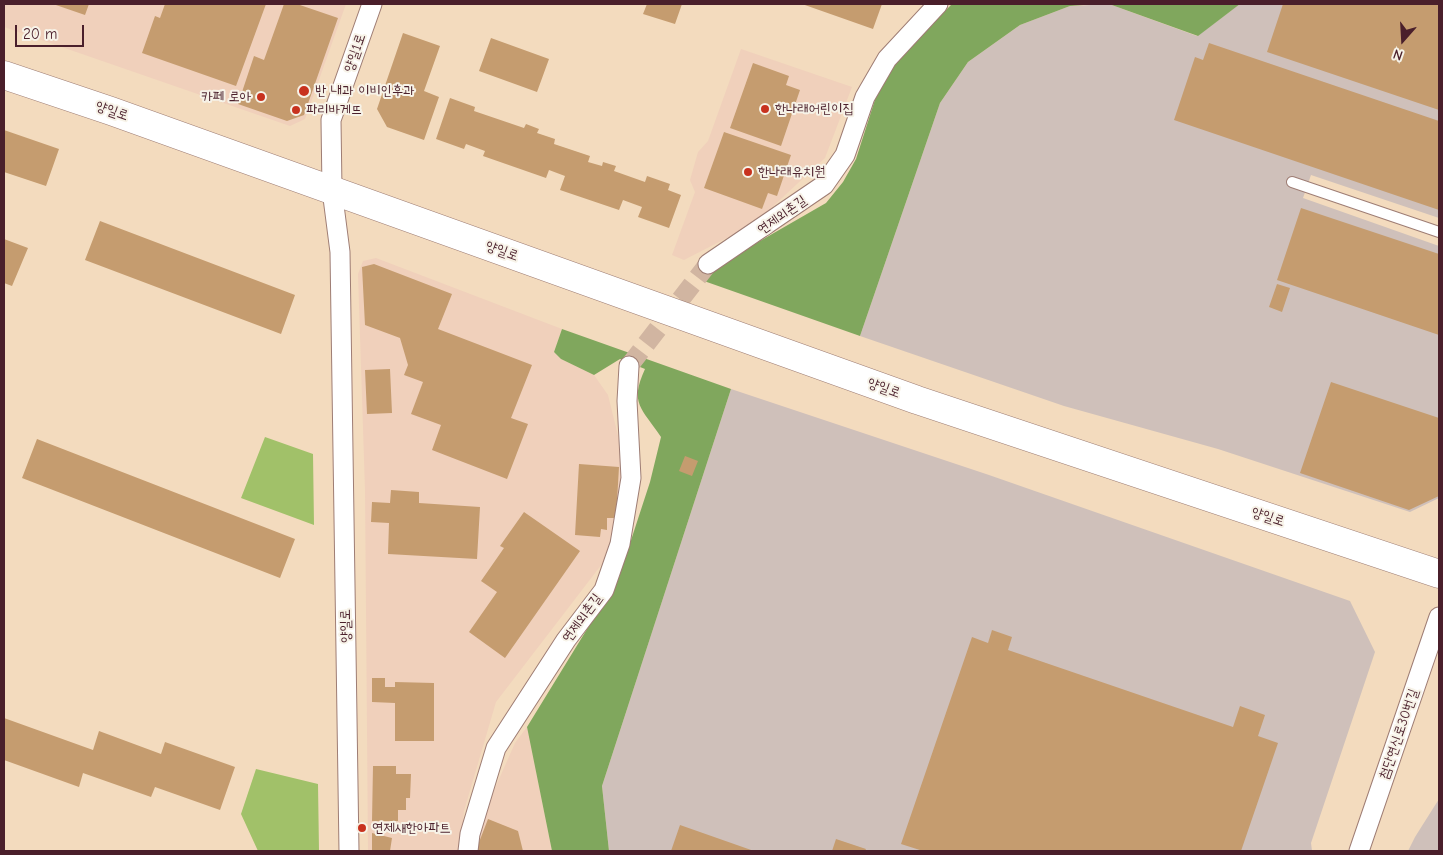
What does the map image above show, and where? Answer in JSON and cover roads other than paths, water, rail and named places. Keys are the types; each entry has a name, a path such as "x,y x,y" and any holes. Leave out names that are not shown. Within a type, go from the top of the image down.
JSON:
{"main road":[{"name":"양일로","path":"4,75 111,111 917,400 1439,574"}],"street":[{"name":"양일1로","path":"332,190 331,120 372,4"},
{"name":"연제외촌길","path":"708,264 824,185 845,155 865,97 887,59 938,4"},
{"name":"양일로","path":"332,190 340,252 349,851"},
{"name":"연제외촌길","path":"468,851 470,834 496,748 566,640 604,590 620,544 631,478 627,401 629,366"},
{"name":"첨단연신로30번길","path":"1359,851 1439,617"}],"lane":[{"path":"1292,182 1439,232"}],"tunnel":[{"path":"629,366 708,264"}],"place":[{"name":"반 내과 이비인후과","path":"304,91"},
{"name":"카페 로아","path":"261,97"},
{"name":"한나래어린이집","path":"765,109"},
{"name":"파리바게뜨","path":"296,110"},
{"name":"한나래유치원","path":"748,172"},
{"name":"연제새한아파트","path":"362,828"}]}
